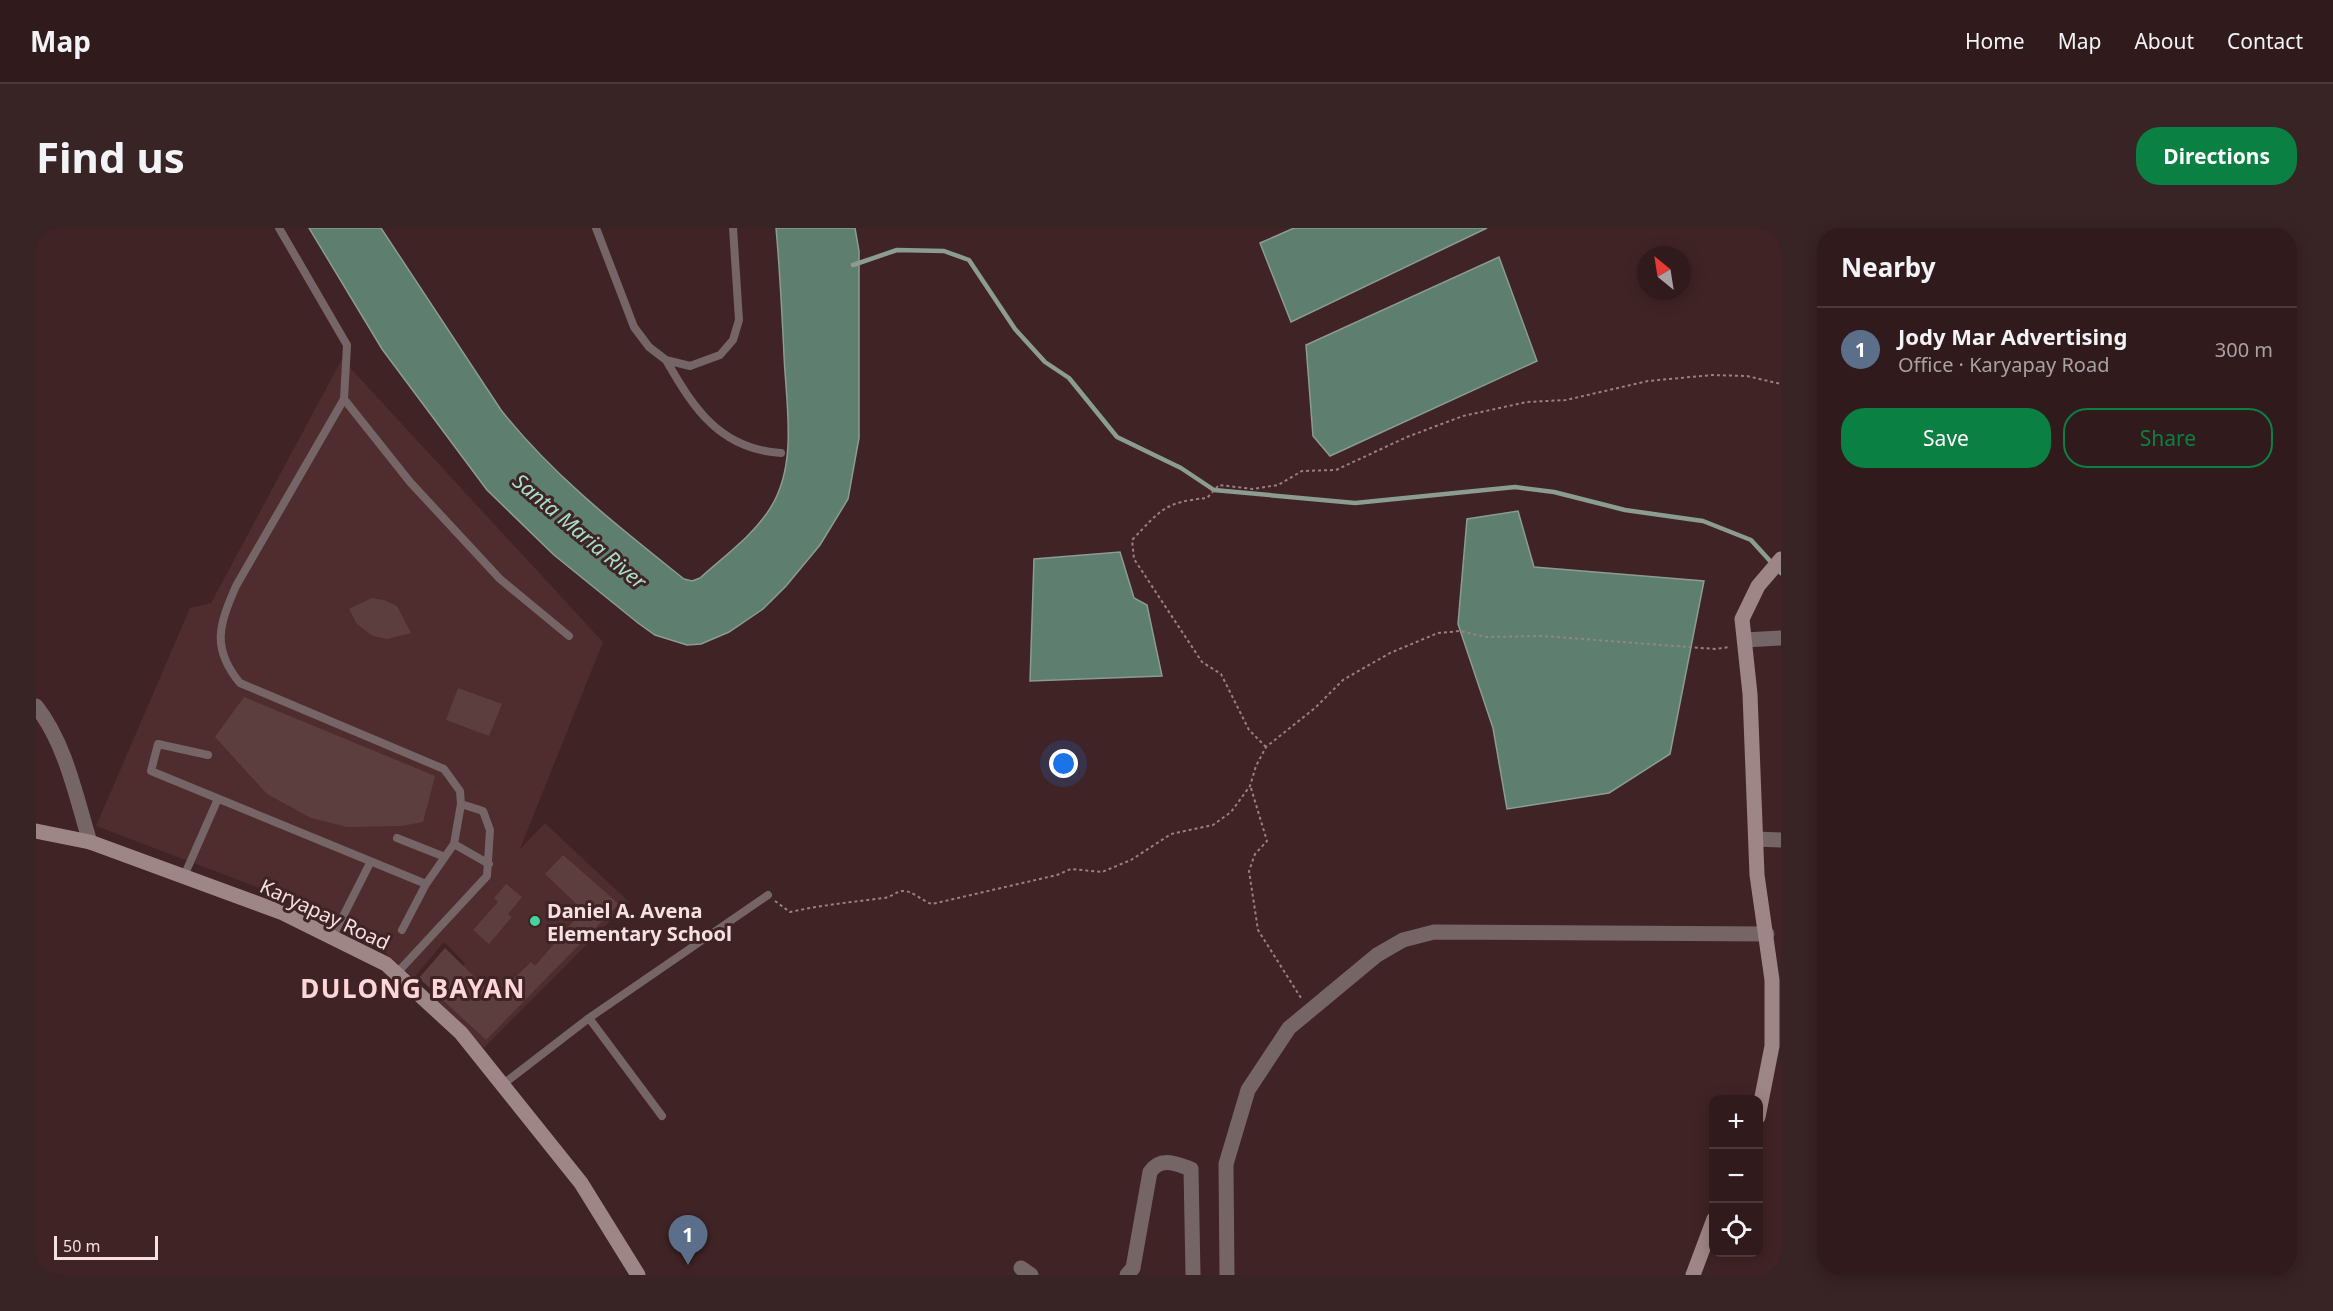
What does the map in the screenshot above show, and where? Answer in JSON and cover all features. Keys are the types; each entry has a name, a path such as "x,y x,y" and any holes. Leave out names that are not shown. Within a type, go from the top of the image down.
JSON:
{"main road":[{"path":"1762,1095 1772,1046 1772,980 1757,875 1750,694 1742,619 1758,586 1781,559"},
{"name":"Karyapay Road","path":"36,831 90,842 283,913 386,964 461,1033 581,1183 638,1275"},
{"path":"1693,1275 1709,1230"}],"street":[{"path":"1745,642 1781,638"},
{"path":"36,706 46,719 64,757 90,842"},
{"path":"1756,838 1781,840"},
{"path":"1227,1275 1226,1164 1248,1090 1288,1028 1377,955 1403,940 1434,933 1767,934"},
{"path":"1127,1275 1134,1268 1150,1172 1154,1166 1167,1161 1191,1169 1193,1275"}],"lane":[{"path":"279,228 347,345 344,399 236,586 222,620 219,638 223,658 240,683 444,769 460,791 461,804 454,844 426,884 402,930"},
{"path":"596,228 634,327 650,347 666,360 697,411 732,441 758,452 781,453"},
{"path":"666,360 690,366 708,362 720,355 733,340 739,320 733,228"},
{"path":"344,399 410,482 500,579 569,636"},
{"path":"208,755 158,744 151,771 217,801 426,884"},
{"path":"184,876 217,801"},
{"path":"396,974 487,876 490,830 483,811 461,804"},
{"path":"397,838 445,857"},
{"path":"454,844 489,864"},
{"path":"332,938 370,863"},
{"path":"502,1085 589,1018 768,895"},
{"path":"589,1018 662,1116"}],"path":[{"path":"1266,747 1249,730 1221,675 1202,662 1134,558 1132,540 1164,507 1182,500 1207,498 1219,485 1252,489 1278,485 1302,471 1336,470 1407,437 1463,416 1527,402 1566,400 1648,381 1712,375 1747,376 1781,384"},
{"path":"768,895 790,912 838,902 888,897 903,891 914,893 919,900 932,904 1057,875 1071,869 1102,872 1131,860 1171,834 1213,825 1231,812 1250,786 1256,766 1266,747 1315,708 1343,680 1367,664 1438,633 1460,631 1486,637 1543,636 1715,649 1745,642"},
{"path":"1250,786 1267,841 1255,854 1249,871 1258,930 1309,1010"}],"shaded area":[{"path":"342,359 603,642 520,849 545,823 629,902 484,1048 432,997 465,963 444,942 414,978 351,923 96,826 190,608 211,603"}],"water":[{"name":"Santa Maria River","path":"309,228 381,228 501,410 521,434 565,479 611,520 684,579 692,581 700,578 756,527 771,507 785,472 788,452 788,413 776,228 855,228 859,251 859,438 848,499 820,545 786,586 763,609 729,632 701,644 687,645 655,635 554,555 487,490 382,349"},
{"path":"1294,228 1487,228 1291,322 1260,243"},
{"path":"1499,257 1537,361 1330,456 1313,436 1306,345"},
{"path":"1518,511 1534,567 1704,581 1670,754 1609,793 1507,809 1493,728 1458,624 1467,519"},
{"path":"1120,552 1134,598 1147,605 1162,676 1030,681 1034,559"}],"building":[{"path":"372,598 397,606 411,633 387,639 373,636 357,624 349,609"},
{"path":"458,688 502,704 489,736 446,720"},
{"path":"244,697 435,776 423,822 401,826 347,827 311,818 267,794 215,737"},
{"path":"563,855 619,904 486,1040 419,978 445,948 495,997 531,962 535,966 583,910 545,874"},
{"path":"506,884 522,897 508,914 512,917 489,944 473,930 498,902 494,898"}],"waterway":[{"path":"853,265 897,250 944,251 969,260 1015,329 1045,362 1069,378 1117,437 1181,468 1214,490 1355,503 1515,487 1554,492 1625,510 1703,521 1751,540 1781,573"}],"place":[{"name":"Daniel A. Avena Elementary School","path":"535,921"},
{"name":"Jody Mar Advertising","path":"688,1265"}],"district":[{"name":"DULONG BAYAN","path":"413,988"}]}
